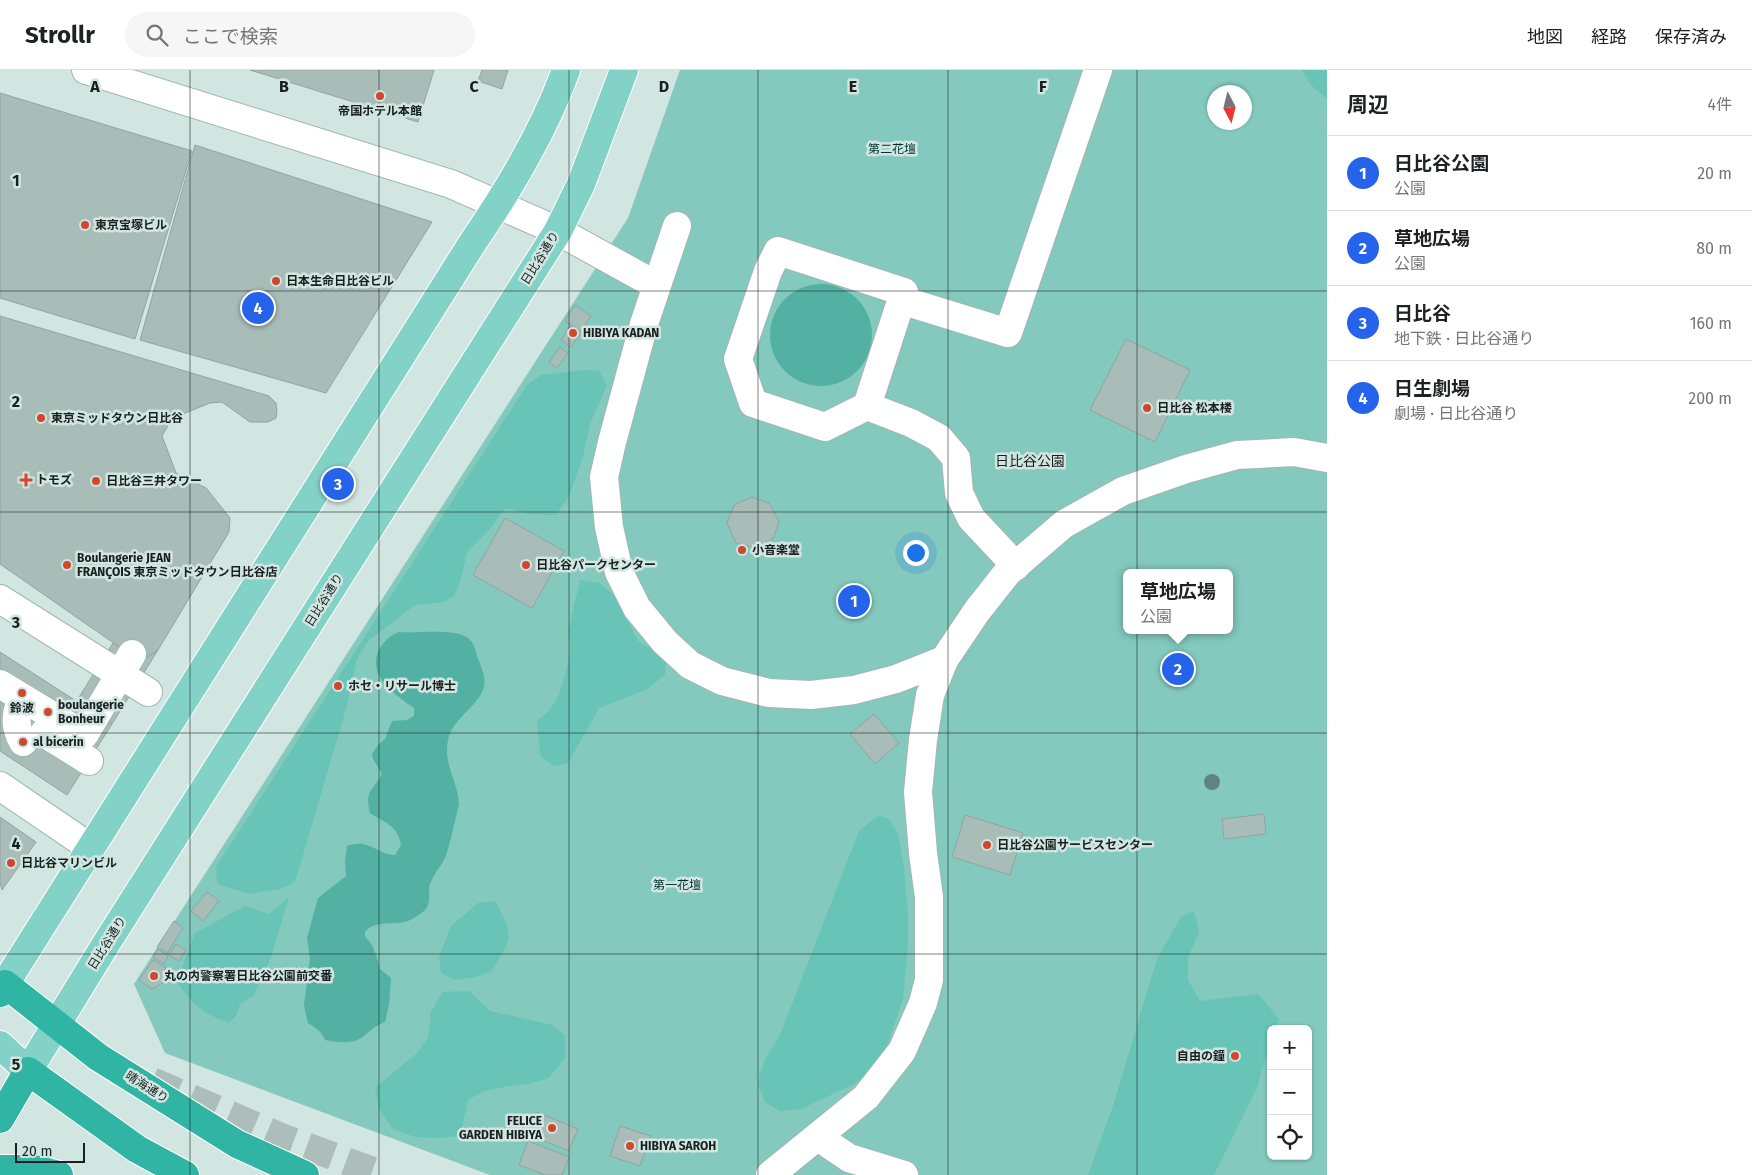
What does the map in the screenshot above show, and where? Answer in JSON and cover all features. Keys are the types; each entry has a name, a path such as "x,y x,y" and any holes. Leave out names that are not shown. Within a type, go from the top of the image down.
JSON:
{"highway":[{"name":"晴海通り","path":"2,986 98,1057 237,1144 305,1175"},
{"name":"日比谷通り","path":"0,1119 28,1071"},
{"path":"28,1071 137,1149 186,1175"},
{"path":"0,1169 35,1170 59,1175"}],"main road":[{"path":"2,986 498,204 529,151 557,95 566,70"},
{"name":"日比谷通り","path":"28,1071 227,752 558,231 581,184 624,70"},
{"path":"0,1045 28,1071"}],"street":[{"path":"86,70 451,184 558,231 656,285"},
{"path":"901,300 1008,333 1098,70"},
{"path":"677,226 656,285 604,477 609,527 619,572 637,608 665,642 690,665 722,681 769,693 811,695 854,690 896,679 944,660"},
{"path":"778,251 904,292 867,406 825,427 753,403 738,359 768,271 778,251"},
{"path":"867,406 911,423 939,438 956,458 959,493 971,518 1016,566"},
{"path":"770,1175 866,1096 902,1052 922,1003 929,980 929,897 918,792 923,740 930,695 944,660 977,611 1007,573 1064,524 1123,491 1186,469 1237,455 1294,452 1327,458"},
{"path":"0,599 148,692"},
{"path":"7,696 84,735 132,654"},
{"path":"7,696 16,712 15,724 23,742"},
{"path":"7,696 89,761"},
{"path":"0,786 91,848"},
{"path":"818,1137 849,1158 904,1175"}],"green space":[{"name":"日比谷公園","path":"680,70 1327,70 1327,1175 490,1175 165,1053 134,984 628,218"}],"shaded area":[{"path":"1302,70 1327,70 1327,99 1310,84"},
{"path":"821,284 841,288 857,299 868,315 872,335 868,355 857,371 841,382 821,386 801,382 785,371 774,355 770,335 774,315 785,299 801,288"},
{"path":"586,370 599,371 607,385 590,424 583,456 570,494 556,515 529,514 505,508 490,529 467,552 460,582 454,596 444,602 415,605 369,640 357,659 346,709 295,882 280,889 249,894 217,884 216,867 527,385 541,375"},
{"path":"580,580 599,583 616,597 638,641 666,659 665,675 647,689 599,708 568,763 553,766 540,755 537,721 550,710 559,695 571,649 568,633"},
{"path":"399,632 447,632 464,636 472,642 474,647 484,675 484,686 475,703 454,726 448,740 447,757 459,804 446,856 430,885 427,908 408,921 379,924 365,932 365,936 372,945 380,969 391,978 389,1005 385,1022 358,1040 329,1041 325,1040 320,1032 308,1023 304,1005 310,959 307,938 318,898 346,876 347,846 355,844 367,845 382,852 395,855 401,845 394,829 370,813 368,805 370,791 382,774 372,754 385,739 392,721 407,720 414,716 414,708 385,684 376,668 379,650 385,641"},
{"path":"879,815 890,820 898,834 904,867 908,944 903,999 888,1043 877,1064 856,1083 801,1109 780,1111 765,1102 758,1084 764,1061 780,1035 859,831"},
{"path":"289,897 271,957 253,996 240,1004 236,1016 229,1023 199,1008 177,982 195,933 245,906 269,914"},
{"path":"495,901 506,923 508,937 504,950 492,971 476,977 455,980 441,973 439,957 451,926 478,903"},
{"path":"1194,911 1199,932 1188,957 1188,980 1200,1001 1258,994 1279,1019 1277,1025 1267,1025 1267,1053 1257,1088 1214,1175 1088,1175 1113,1106 1157,959 1181,917"},
{"path":"469,991 490,1011 552,1025 564,1035 565,1058 549,1078 528,1084 484,1091 468,1100 460,1136 438,1138 415,1137 393,1129 379,1109 375,1088 417,1053 428,1038 431,1011 443,992"}],"building":[{"name":"帝国ホテル本館","path":"250,70 434,70 418,122"},
{"path":"482,70 508,70 502,89 478,81"},
{"name":"東京宝塚ビル","path":"0,93 192,151 135,339 0,298"},
{"name":"日本生命日比谷ビル","path":"195,145 432,222 326,393 140,340"},
{"path":"575,305 591,316 581,331 565,321"},
{"name":"日比谷三井タワー","path":"0,316 269,396 276,403 276,418 268,422 250,422 222,402 210,403 183,414 169,424 162,436 176,473 206,488 230,518 229,532 158,650 146,658 128,653 0,564"},
{"path":"570,326 581,333 571,347 561,340"},
{"path":"1126,339 1190,370 1155,442 1090,410"},
{"path":"560,347 568,353 557,368 549,362"},
{"path":"752,497 770,504 779,522 773,539 755,548 736,543 727,523 734,505"},
{"path":"505,518 564,551 532,608 473,575"},
{"path":"113,643 128,653 146,658 158,650 112,724 76,702"},
{"path":"0,652 112,724 67,795 0,751"},
{"path":"874,714 899,743 875,764 850,734"},
{"path":"1264,814 1266,834 1224,839 1222,819"},
{"name":"日比谷公園サービスセンター","path":"965,815 1023,833 1010,875 952,857"},
{"name":"日比谷マリンビル","path":"0,817 36,842 2,890 0,883"},
{"path":"207,892 219,901 203,921 191,911"},
{"path":"174,921 183,928 167,953 157,947"},
{"path":"176,944 186,950 179,961 169,955"},
{"path":"157,949 168,956 164,964 153,957"},
{"name":"丸の内警察署日比谷公園前交番","path":"153,960 166,968 163,972 168,980 152,989 139,980"},
{"path":"537,1112 578,1129 569,1151 527,1134"},
{"path":"620,1126 651,1136 640,1166 610,1156"},
{"path":"528,1141 569,1157 562,1175 545,1175 519,1165"}],"tunnel":[{"path":"152,1081 281,1137 384,1175"}],"place":[{"name":"帝国ホテル本館","path":"380,96"},
{"name":"東京宝塚ビル","path":"85,225"},
{"name":"日本生命日比谷ビル","path":"276,281"},
{"name":"日生劇場","path":"258,308"},
{"name":"HIBIYA KADAN","path":"573,333"},
{"name":"日比谷 松本楼","path":"1147,408"},
{"name":"東京ミッドタウン日比谷","path":"41,418"},
{"name":"トモズ","path":"26,480"},
{"name":"日比谷三井タワー","path":"96,481"},
{"name":"日比谷","path":"338,484"},
{"name":"小音楽堂","path":"742,550"},
{"name":"Boulangerie JEAN FRANÇOIS 東京ミッドタウン日比谷店","path":"67,565"},
{"name":"日比谷パークセンター","path":"526,565"},
{"name":"日比谷公園","path":"854,601"},
{"name":"草地広場","path":"1178,669"},
{"name":"ホセ・リサール博士","path":"338,686"},
{"name":"鈴波","path":"22,693"},
{"name":"boulangerie Bonheur","path":"48,712"},
{"name":"al bicerin","path":"23,742"},
{"name":"日比谷公園サービスセンター","path":"987,845"},
{"name":"日比谷マリンビル","path":"11,863"},
{"name":"丸の内警察署日比谷公園前交番","path":"154,976"},
{"name":"自由の鐘","path":"1235,1056"},
{"name":"FELICE GARDEN HIBIYA","path":"552,1128"},
{"name":"HIBIYA SAROH","path":"630,1146"}],"district":[{"name":"日比谷公園","path":"1030,461"}],"park label":[{"name":"第二花壇","path":"892,149"},
{"name":"第一花壇","path":"677,885"}]}
